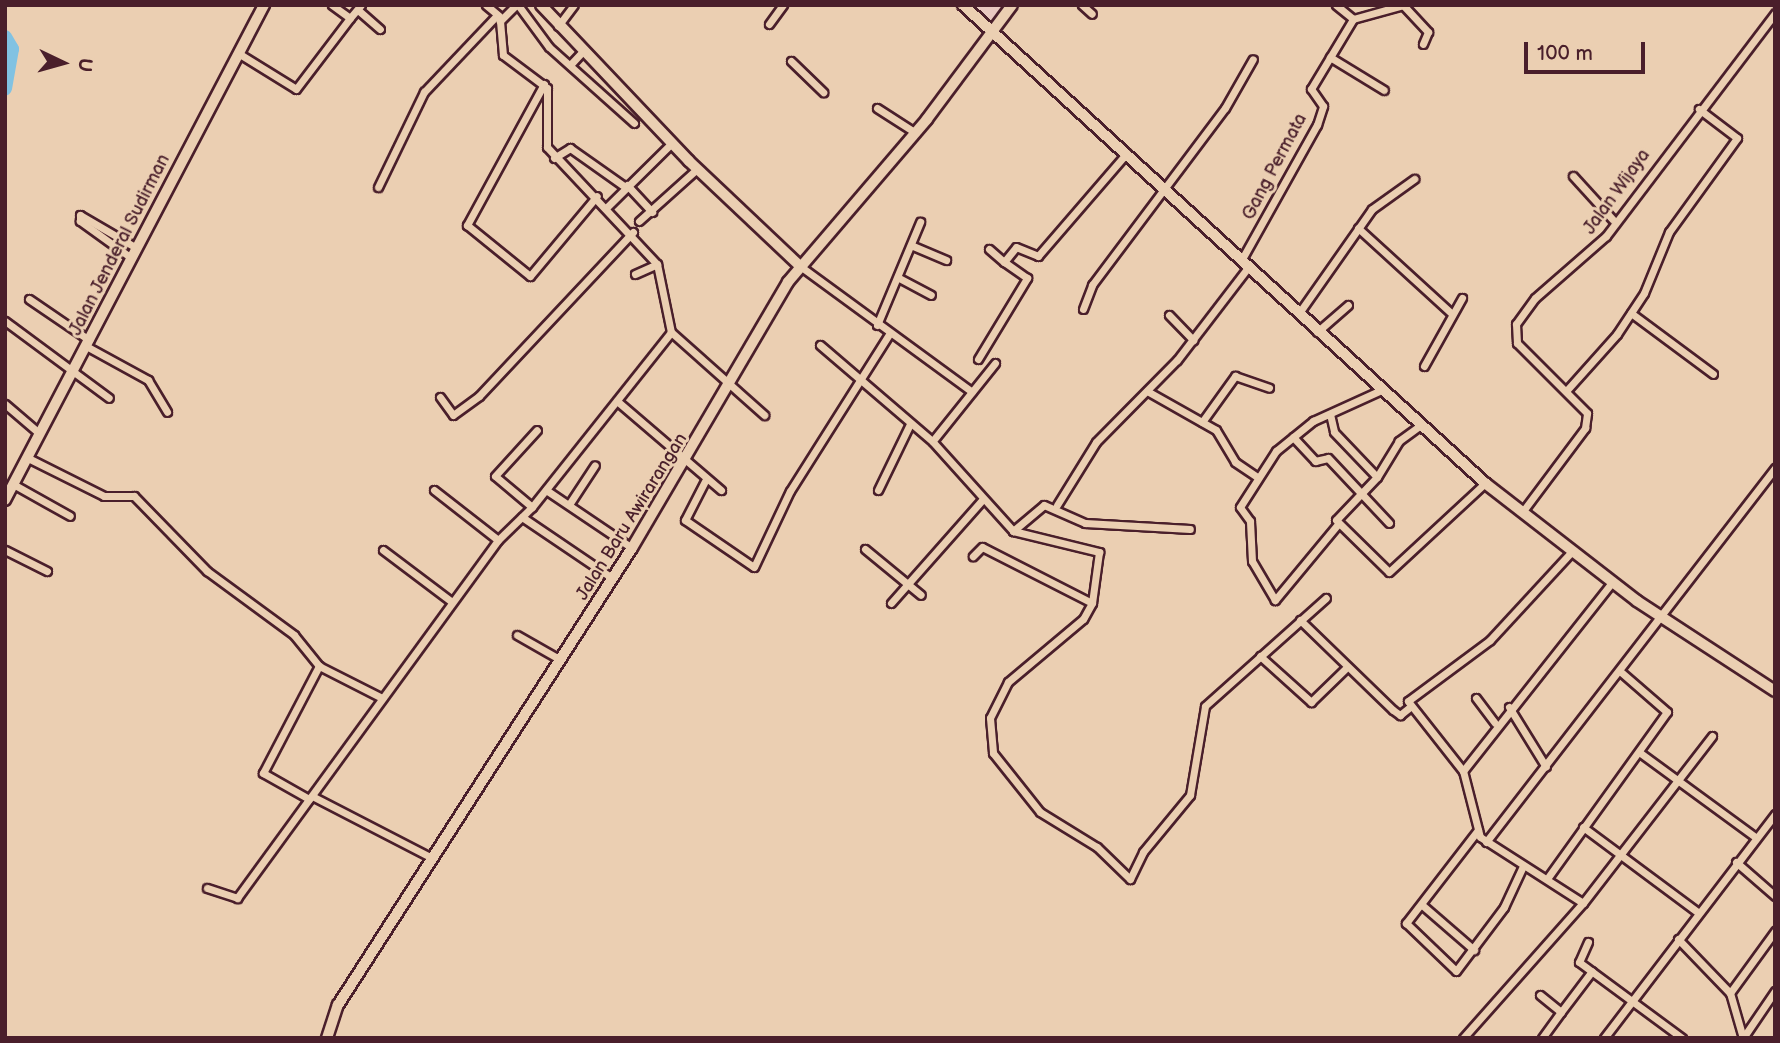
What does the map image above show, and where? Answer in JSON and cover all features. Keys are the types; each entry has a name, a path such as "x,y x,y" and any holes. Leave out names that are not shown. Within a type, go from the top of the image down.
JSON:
{"street":[{"name":"Jalan Jenderal Sudirman","path":"5,496 264,5"},
{"path":"332,5 350,19"},
{"path":"486,5 500,17 503,55 544,84"},
{"path":"378,187 424,92 500,17 517,5 572,63 615,95 694,172 800,266 972,393"},
{"path":"541,5 615,95"},
{"path":"558,27 574,5"},
{"path":"769,24 783,5"},
{"path":"963,5 1128,152 1418,427 1572,551 1663,618 1775,691"},
{"name":"Jalan Baru Awirarangan","path":"327,1038 338,1005 430,857 632,548 731,386 788,282 916,133 1012,5"},
{"path":"1082,5 1092,13"},
{"path":"1336,5 1353,19 1403,5 1428,32 1423,44"},
{"path":"239,52 296,89 359,8 380,29"},
{"name":"Jalan Wijaya","path":"1524,511 1585,428 1587,412 1517,343 1516,324 1606,236 1613,220 1775,13"},
{"name":"Gang Permata","path":"1246,263 1317,125 1323,106 1311,89 1353,19"},
{"path":"572,63 581,53"},
{"path":"1330,57 1384,90"},
{"path":"1083,309 1092,285 1225,108 1253,59"},
{"path":"791,61 823,92"},
{"path":"544,84 547,147 554,158 633,232 657,264 671,332 764,415"},
{"path":"544,84 467,225 530,275 597,196"},
{"path":"627,106 634,123"},
{"path":"877,108 916,133"},
{"path":"1567,390 1631,313 1669,232 1737,138 1699,109"},
{"path":"607,207 669,147"},
{"path":"554,158 570,148 626,186 652,212"},
{"path":"1003,262 1016,247 1038,256 1128,152"},
{"path":"639,221 686,183 694,172"},
{"path":"1573,176 1613,220"},
{"path":"1299,313 1358,228 1414,179"},
{"path":"130,257 80,221 80,215 135,247"},
{"path":"877,325 913,246 920,222"},
{"path":"1358,228 1451,313"},
{"path":"440,397 453,415 479,397 633,232"},
{"path":"913,246 946,260"},
{"path":"978,359 1027,278 989,249"},
{"path":"1057,505 1096,442 1193,340 1246,263"},
{"path":"635,274 657,264"},
{"path":"899,278 931,295"},
{"path":"1424,366 1451,313 1462,298"},
{"path":"29,299 87,343 148,380 167,412"},
{"path":"1317,332 1348,305"},
{"path":"1631,313 1713,374"},
{"path":"1169,315 1193,340"},
{"path":"5,321 71,374 108,398"},
{"path":"206,888 237,898 498,541 532,508 671,332"},
{"path":"705,481 685,520 754,567 790,491 890,333"},
{"path":"820,345 860,383 910,424 1015,529 1098,552 1092,603 1083,619 1008,682 990,718 993,753 1040,812 1097,847 1128,878 1139,867 1195,784 1205,706 1326,598"},
{"path":"935,438 996,363"},
{"path":"1202,422 1235,376 1269,388"},
{"path":"1147,391 1202,422 1223,438 1235,461 1257,477"},
{"path":"1379,391 1330,414 1293,437 1257,477 1240,507 1250,521 1252,561 1275,600 1360,494 1377,477 1399,441 1418,427"},
{"path":"617,401 705,481 721,491"},
{"path":"5,404 39,433"},
{"path":"1330,414 1334,432 1377,477"},
{"path":"878,489 910,424"},
{"path":"532,508 495,476 537,430"},
{"path":"1293,437 1315,461 1328,458 1389,523"},
{"path":"26,457 104,496 134,496 207,571 294,635 319,666 382,698"},
{"path":"570,503 594,465"},
{"path":"1486,842 1622,673 1775,468"},
{"path":"1338,524 1394,574 1485,483"},
{"path":"13,484 70,516"},
{"path":"546,489 632,548"},
{"path":"434,490 498,541"},
{"path":"891,603 983,499"},
{"path":"1015,529 1034,507 1057,505 1085,523 1190,529"},
{"path":"522,517 612,578"},
{"path":"973,556 982,547 1092,603"},
{"path":"5,550 47,571"},
{"path":"383,550 453,602"},
{"path":"865,550 921,596"},
{"path":"1572,551 1490,639 1408,701 1463,771 1478,830 1486,842 1543,880 1549,876 1667,712 1622,673"},
{"path":"1463,771 1495,723 1613,581"},
{"path":"1300,621 1345,669 1359,671 1400,715 1412,706"},
{"path":"517,635 559,659"},
{"path":"1260,656 1311,702 1345,669"},
{"path":"319,666 263,774 430,857"},
{"path":"1476,698 1495,723"},
{"path":"1509,707 1546,767"},
{"path":"1463,1038 1583,903 1618,852 1712,736"},
{"path":"1639,752 1755,837"},
{"path":"1604,1038 1775,814"},
{"path":"1583,827 1699,913"},
{"path":"1478,830 1406,925 1456,971 1474,950 1522,866"},
{"path":"1736,862 1775,896"},
{"path":"1549,876 1583,903"},
{"path":"1422,905 1474,950"},
{"path":"1730,993 1775,931"},
{"path":"1678,939 1730,993 1743,1038"},
{"path":"1588,942 1578,960 1682,1038"},
{"path":"1542,1038 1592,971"},
{"path":"1743,1038 1775,991"},
{"path":"1540,995 1561,1012"}],"shaded area":[{"path":"973,5 1005,5 992,21"}],"waterway":[{"path":"5,37 12,49 5,88"}]}
